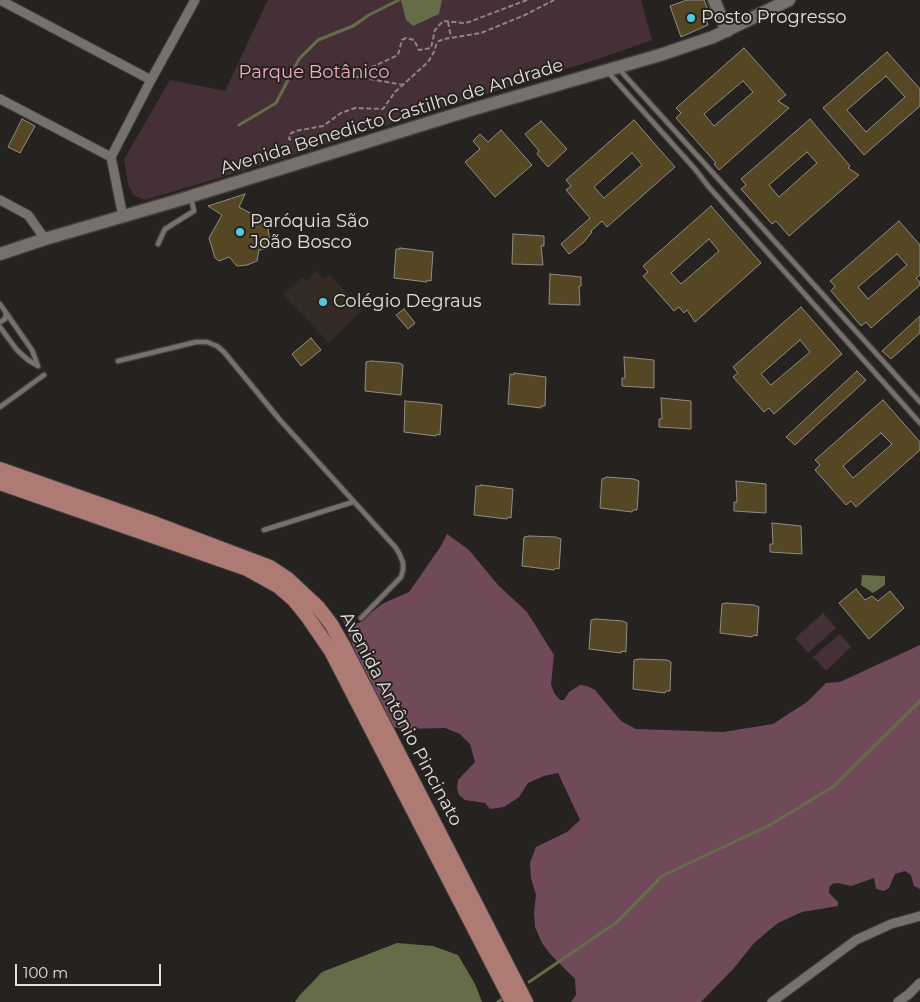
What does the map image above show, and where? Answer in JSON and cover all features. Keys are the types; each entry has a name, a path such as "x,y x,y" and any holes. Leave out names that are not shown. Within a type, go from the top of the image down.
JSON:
{"main road":[{"path":"714,0 727,31"},
{"name":"Avenida Benedicto Castilho de Andrade","path":"0,254 45,239 191,197 462,112 691,45 727,31 789,0"},
{"name":"Avenida Antônio Pincinato","path":"0,469 160,525 270,567 288,579 318,607 331,624 343,645 526,1002"},
{"name":"Avenida Antônio Pincinato","path":"0,483 247,569 278,586 294,600 331,651 512,1002"}],"street":[{"path":"0,0 150,80"},
{"path":"123,217 110,157 192,1"},
{"path":"0,99 110,157"},
{"path":"0,200 28,215 45,239"},
{"path":"772,1002 856,940 891,924 920,916"},
{"path":"898,1002 920,983"}],"lane":[{"path":"613,69 650,105 920,402"},
{"path":"613,69 644,111 708,186 920,423"},
{"path":"644,111 650,105"},
{"path":"158,244 165,229 194,211 191,197"},
{"path":"0,304 32,350 38,366 17,350 0,327"},
{"path":"0,322 5,319 6,313"},
{"path":"118,361 196,342 208,342 217,346 233,362 280,420 396,548 403,563 401,577 361,618"},
{"path":"0,407 44,375"},
{"path":"264,530 354,502"}],"path":[{"path":"404,85 352,76 359,69 370,68 398,55 402,40 406,38 414,40 419,50 432,48 435,30 443,22 469,22 527,0"},
{"path":"318,140 306,146 290,139 290,134 294,131 323,126 341,113 356,108 383,109 396,92 428,62 438,42 481,33 525,15 554,0"},
{"path":"448,22 451,38"}],"shaded area":[{"path":"401,0 442,0 439,14 413,26 406,20"},
{"name":"Colégio Degraus","path":"316,271 324,279 330,275 363,309 329,343 283,295 302,277 306,281"},
{"path":"447,534 469,550 498,585 527,612 554,655 551,684 554,693 560,700 564,700 569,692 580,685 587,686 595,690 621,721 636,729 723,732 773,724 807,702 826,683 840,682 920,645 920,889 914,886 911,875 905,871 895,874 889,888 884,891 876,889 874,878 851,886 838,883 832,884 829,888 829,893 838,902 838,906 802,912 778,923 754,943 734,968 701,1002 571,1002 576,995 575,979 551,955 542,943 535,927 536,895 531,878 530,863 536,847 567,832 580,820 558,773 544,776 528,783 519,797 504,807 490,809 485,803 465,800 459,795 457,788 458,780 475,762 470,744 460,734 445,728 403,729 384,725 365,686 357,657 342,617 354,623 359,623 382,604 409,592 441,546"},
{"path":"862,575 885,576 885,585 873,593 861,585"},
{"path":"397,943 433,946 458,955 475,984 482,1002 295,1002 322,972"}],"green space":[{"name":"Parque Botânico","path":"268,0 641,0 652,40 604,57 145,200 133,195 128,184 124,159 170,80 225,91"},
{"path":"823,613 836,628 808,653 795,638"},
{"path":"840,634 851,647 826,671 813,657"}],"building":[{"name":"Posto Progresso","path":"687,0 704,0 711,17 706,19 708,25 681,37 670,6"},
{"path":"744,48 786,95 778,101 789,108 719,170 714,164 716,163 676,118 681,113 676,108","holes":["743,81 753,92 714,126 704,114"]},
{"path":"887,52 920,89 920,106 864,155 823,108","holes":["886,76 905,97 866,132 847,110"]},
{"path":"22,119 35,126 20,153 8,147"},
{"path":"810,119 850,166 848,168 859,175 789,236 776,221 772,224 741,189 746,185 741,179","holes":["807,152 817,163 779,197 769,185"]},
{"path":"634,120 675,167 607,227 602,221 591,231 584,242 569,254 561,244 590,218 566,190 571,186 566,180","holes":["632,153 642,165 604,198 594,187"]},
{"path":"541,121 567,149 548,167 537,154 539,151 525,134"},
{"path":"501,130 532,165 495,197 465,162 480,149 473,141 480,134 488,142"},
{"name":"Paróquia São João Bosco","path":"245,194 239,207 267,222 270,242 267,249 259,250 257,261 237,266 229,257 219,261 215,258 209,238 222,215 208,206"},
{"path":"711,206 761,263 695,322 687,310 684,313 679,307 674,311 643,276 648,272 643,266","holes":["709,239 719,251 681,284 671,273"]},
{"path":"899,221 920,245 920,275 916,278 920,285 871,328 866,322 861,326 831,291 835,286 830,281","holes":["897,254 907,265 868,299 858,287"]},
{"path":"513,234 544,236 544,246 541,246 543,265 512,264"},
{"path":"396,249 433,252 431,281 394,278"},
{"path":"550,274 581,277 581,286 579,286 580,305 549,304"},
{"path":"801,307 842,354 774,414 769,408 764,412 733,377 738,373 733,367","holes":["800,340 810,352 771,385 761,374"]},
{"path":"404,309 415,323 408,329 396,315"},
{"path":"920,316 920,333 891,359 882,351"},
{"path":"311,338 321,350 301,366 292,354"},
{"path":"624,357 654,360 654,388 622,386 622,378 625,378"},
{"path":"366,362 403,365 401,395 365,391"},
{"path":"857,371 866,380 795,445 786,437"},
{"path":"514,373 546,377 545,406 541,406 541,408 508,404 510,374 514,375"},
{"path":"661,398 691,401 691,429 659,427 659,419 662,419"},
{"path":"883,400 920,442 920,450 856,507 851,501 846,505 815,470 820,465 815,460","holes":["881,433 892,444 853,478 843,466"]},
{"path":"405,401 442,405 440,435 404,432"},
{"path":"607,477 639,481 637,510 632,512 600,508 602,479"},
{"path":"736,481 766,484 766,513 734,511 734,502 737,502"},
{"path":"476,486 513,489 511,518 474,515"},
{"path":"772,523 801,526 802,554 770,552 770,544 773,544"},
{"path":"524,537 556,537 561,539 559,569 522,566"},
{"path":"856,589 865,600 872,596 878,601 890,591 904,608 869,639 839,603"},
{"path":"722,604 759,607 757,636 720,633"},
{"path":"591,620 627,623 626,652 589,649"},
{"path":"634,660 667,660 671,662 670,691 665,693 633,689"}],"waterway":[{"path":"239,125 276,103 299,59 318,40 353,26 369,15 399,0"},
{"path":"529,982 617,922 662,876 770,825 834,786 920,701"},
{"path":"498,1002 502,999"}],"place":[{"name":"Posto Progresso","path":"691,18"},
{"name":"Paróquia São João Bosco","path":"240,232"},
{"name":"Colégio Degraus","path":"323,302"}]}
